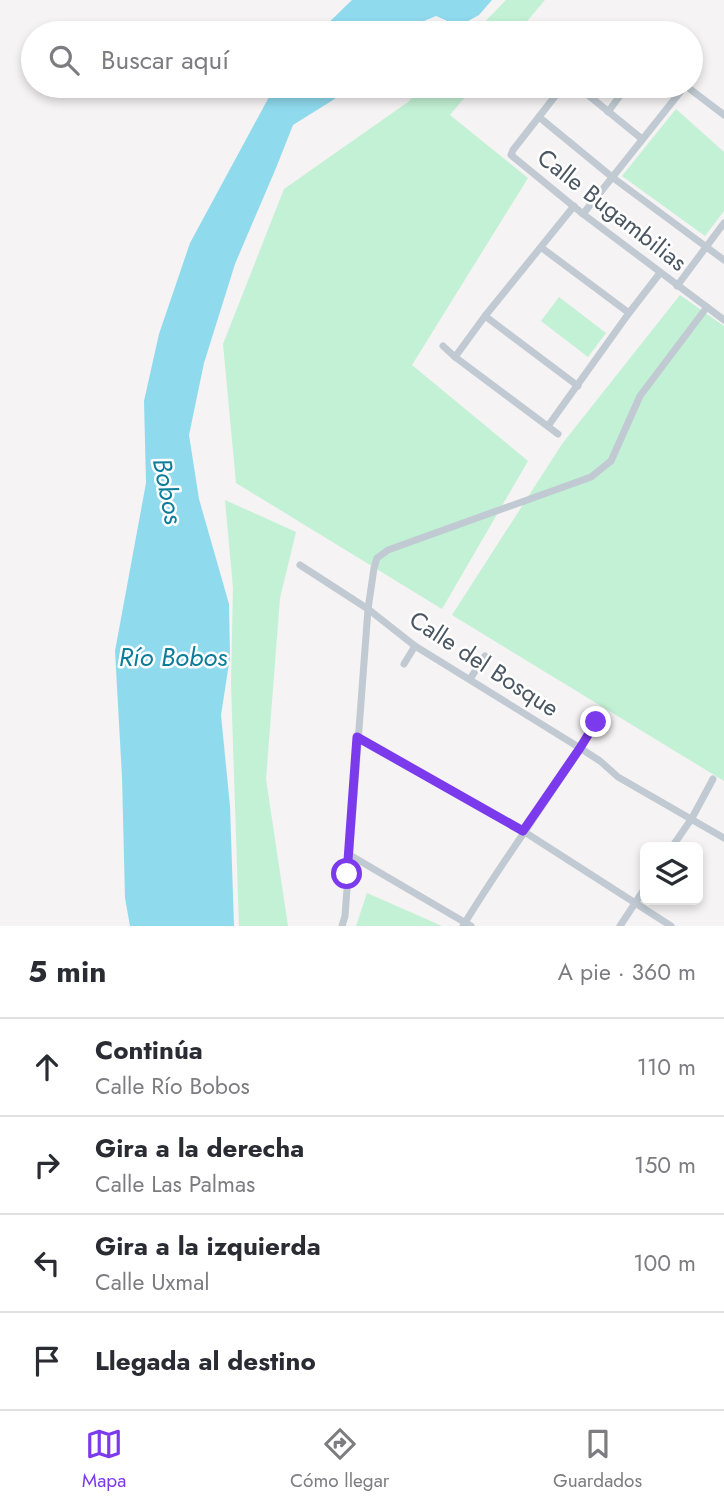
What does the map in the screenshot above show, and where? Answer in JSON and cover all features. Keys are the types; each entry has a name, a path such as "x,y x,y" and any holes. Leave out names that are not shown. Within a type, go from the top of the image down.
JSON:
{"street":[{"path":"554,98 539,117 612,177 724,260"},
{"path":"591,98 642,139"},
{"path":"608,112 618,98"},
{"path":"583,214 675,98"},
{"path":"702,98 724,115"},
{"path":"716,108 724,101"},
{"name":"Calle Bugambilias","path":"539,117 511,155 583,214 724,320"},
{"path":"455,357 574,206"},
{"path":"677,286 724,223"},
{"path":"542,247 629,313"},
{"path":"548,426 660,273"},
{"path":"342,926 368,609 377,558 388,550 591,477 611,461 640,396 707,307"},
{"path":"485,316 578,386"},
{"path":"443,346 558,434"},
{"name":"Calle del Bosque","path":"300,565 368,609 415,646 580,748 618,777 724,838"},
{"path":"404,664 415,646"},
{"path":"470,679 485,656"},
{"path":"348,854 466,925 523,831 596,722"},
{"path":"357,737 523,831 671,926"},
{"path":"675,842 713,779"},
{"path":"620,926 640,896"}],"green space":[{"path":"506,0 545,0 527,21 486,21"},
{"path":"412,98 464,98 450,115 528,178 412,365 528,461 442,609 236,483 223,344 284,189"},
{"path":"676,109 724,152 724,211 705,236 622,176"},
{"path":"680,295 724,326 724,781 452,615 562,444"},
{"path":"559,297 606,333 588,357 541,321"},
{"path":"225,500 296,532 280,598 266,779 288,926 239,926 231,684 233,588"},
{"path":"367,893 442,926 356,926"}],"water":[{"path":"352,0 492,0 479,15 468,21 448,21 436,16 424,21 330,21"},
{"name":"Río Bobos","path":"269,98 335,98 293,125 235,264 204,363 189,435 199,499 229,604 230,657 221,715 230,806 234,926 130,926 125,898 115,651 146,483 144,401 159,334 190,243"}],"route":[{"path":"347,874 357,737 523,831 596,722"}],"water label":[{"name":"Bobos","path":"168,491"}]}
